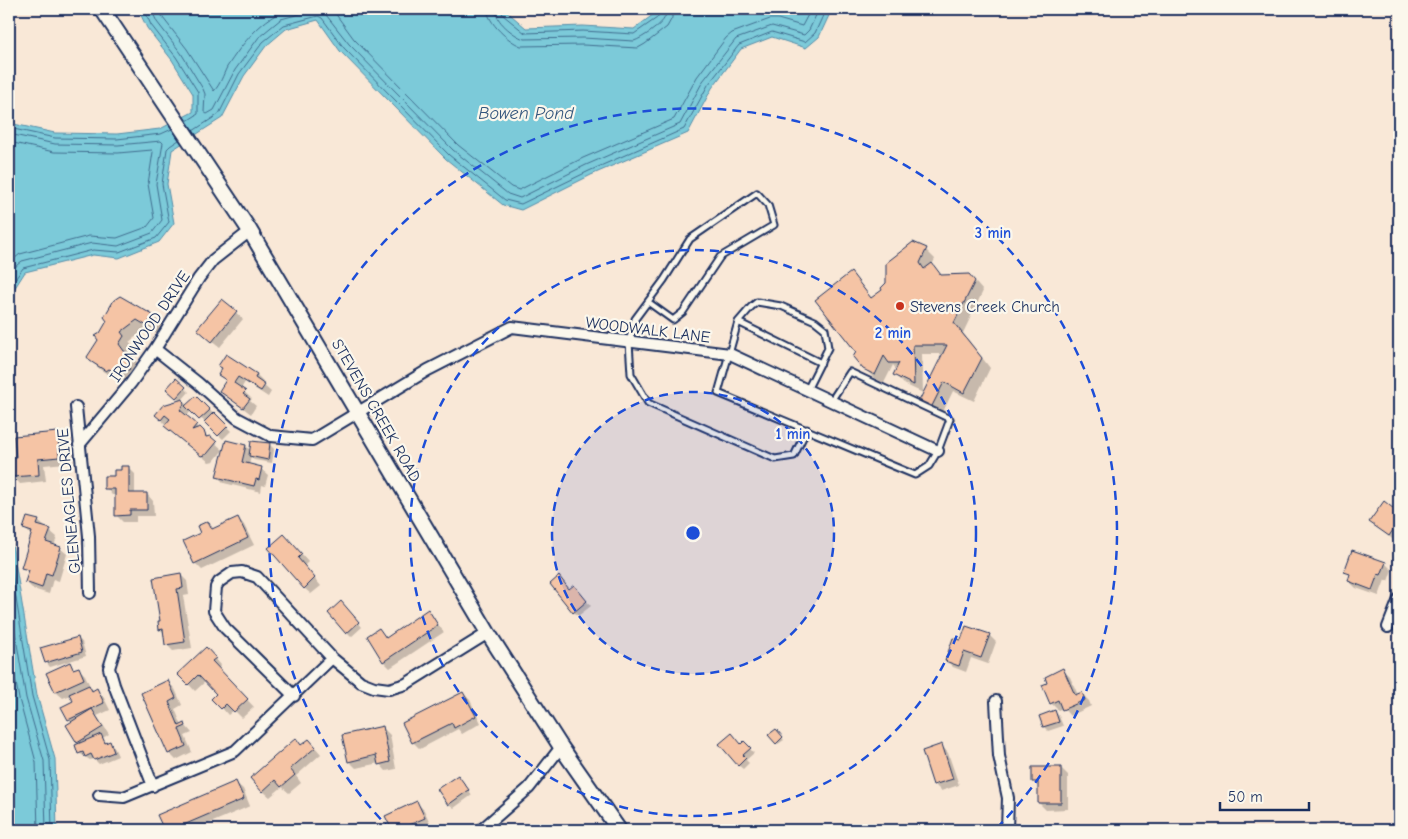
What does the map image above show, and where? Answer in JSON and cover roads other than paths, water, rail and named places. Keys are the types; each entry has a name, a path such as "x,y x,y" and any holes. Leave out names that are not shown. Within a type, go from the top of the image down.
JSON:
{"street":[{"name":"STEVENS CREEK ROAD","path":"102,9 250,231 488,632 561,747 619,830"},
{"name":"IRONWOOD DRIVE","path":"78,445 131,383 156,349 199,278 213,260 250,231"},
{"name":"WOODWALK LANE","path":"156,349 198,382 237,418 271,436 312,440 428,370 512,327 730,354 938,451"},
{"name":"GLENEAGLES DRIVE","path":"76,406 78,445 89,536 90,593"},
{"path":"294,696 225,628 214,611 216,587 232,573 242,572 257,577 332,658 361,682 374,687 389,689 406,684 488,632"},
{"path":"1388,627 1399,599"},
{"path":"115,649 109,668 153,786"},
{"path":"99,794 124,797 235,751 332,658"},
{"path":"996,701 999,756 1008,798 1007,830"},
{"path":"481,830 529,788 561,747"}],"lane":[{"path":"648,302 673,320 683,312 720,257 774,226 768,205 757,193 690,239 635,319 629,342 631,374 648,403 775,459 794,456 807,429"},
{"path":"807,390 828,348 825,329 815,321 781,306 757,302 738,322 718,392 750,407 915,474 929,466 938,451 950,419 850,372 831,401"},
{"path":"738,322 821,363"}],"water":[{"name":"Bowen Pond","path":"138,9 504,9 526,28 583,26 634,29 654,14 653,9 832,9 819,37 806,48 772,37 741,49 712,88 688,133 591,175 521,210 503,205 446,159 340,51 318,20 286,29 266,46 244,76 222,118 172,150 167,184 174,223 159,242 119,258 93,255 25,272 9,297 9,123 55,133 117,134 160,129 193,112 193,94 172,60 147,28"},
{"path":"9,525 37,695 55,759 57,830 9,830"}],"place":[{"name":"Stevens Creek Church","path":"900,306"}]}
